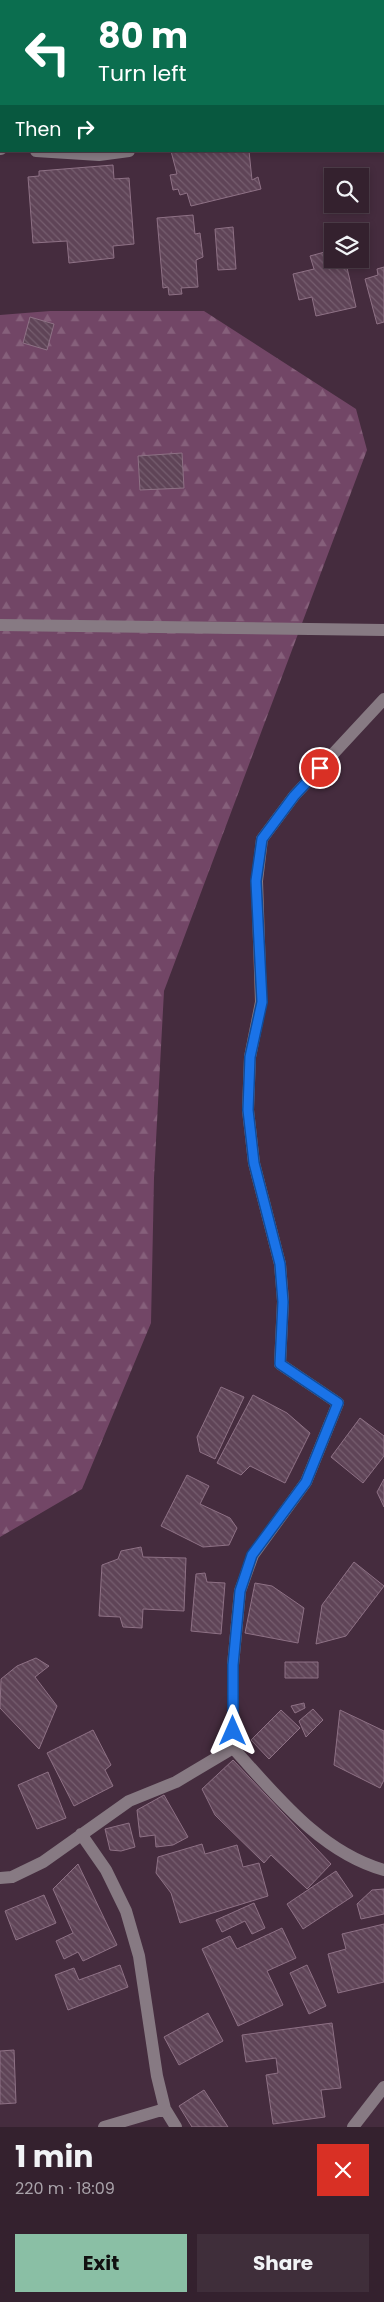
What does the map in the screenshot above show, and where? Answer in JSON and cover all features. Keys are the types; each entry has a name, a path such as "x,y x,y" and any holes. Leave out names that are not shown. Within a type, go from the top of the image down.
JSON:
{"street":[{"path":"52,152 99,155 122,152"},
{"path":"0,625 384,630"},
{"path":"384,699 294,796 262,839 256,881 262,1002 250,1057 248,1110 254,1163 280,1264 283,1302 280,1364 338,1403 306,1482 252,1555 240,1591 233,1665 233,1748 286,1807 325,1841 366,1865 384,1870"},
{"path":"0,1878 12,1877 43,1862 129,1800 176,1782 233,1748"},
{"path":"81,1834 106,1870 126,1911 139,1956 157,2076 165,2109 176,2127"},
{"path":"353,2127 384,2087"},
{"path":"104,2127 165,2109"}],"green space":[{"path":"50,311 204,311 356,409 367,450 164,991 154,1178 151,1323 82,1489 0,1537 0,315"}],"building":[{"path":"171,152 249,152 252,180 258,177 261,189 191,206 187,193 180,195 178,189 173,190 170,175 177,174"},
{"path":"113,165 114,179 129,178 134,244 113,246 114,258 69,263 67,241 33,243 28,177 39,176 39,171"},
{"path":"193,215 195,234 200,233 203,257 196,260 198,287 181,288 182,294 169,295 168,287 163,288 157,218"},
{"path":"233,227 236,269 218,270 215,229"},
{"path":"324,252 324,268 347,268 356,307 316,316 312,297 299,300 293,274 314,269 310,256"},
{"path":"384,267 384,322 377,324 365,279 378,275 377,269"},
{"path":"30,317 54,324 47,350 23,343"},
{"path":"182,453 184,488 140,490 138,456"},
{"path":"221,1387 244,1397 215,1459 200,1452 197,1437"},
{"path":"253,1395 287,1413 310,1433 285,1483 250,1466 241,1475 217,1463"},
{"path":"360,1418 384,1436 384,1456 363,1483 331,1457"},
{"path":"187,1475 209,1486 200,1504 230,1518 237,1528 229,1545 203,1547 161,1526"},
{"path":"384,1479 384,1507 377,1492"},
{"path":"141,1547 143,1557 186,1558 184,1611 143,1609 142,1628 123,1627 120,1617 99,1616 102,1565 118,1559 121,1551"},
{"path":"354,1562 384,1586 346,1636 316,1644 322,1605"},
{"path":"205,1573 207,1582 225,1583 221,1634 191,1631 196,1574"},
{"path":"255,1583 272,1586 304,1608 298,1643 245,1633"},
{"path":"36,1658 49,1666 35,1677 57,1706 39,1749 0,1708 1,1679 17,1666"},
{"path":"285,1662 318,1662 318,1678 285,1678"},
{"path":"304,1703 305,1708 295,1713 291,1706"},
{"path":"313,1709 323,1720 306,1737 299,1721"},
{"path":"281,1710 300,1728 269,1759 251,1740"},
{"path":"340,1710 384,1731 384,1780 380,1788 334,1765"},
{"path":"93,1730 111,1765 105,1770 113,1786 74,1806 47,1753"},
{"path":"233,1760 331,1864 307,1889 271,1855 264,1863 215,1815 202,1789"},
{"path":"48,1772 66,1818 37,1829 18,1785"},
{"path":"164,1795 188,1837 173,1845 156,1847 155,1835 140,1837 137,1810"},
{"path":"129,1823 135,1847 121,1851 110,1850 105,1829"},
{"path":"202,1844 205,1854 237,1845 243,1867 259,1863 268,1896 180,1923 171,1893 156,1873 158,1857"},
{"path":"78,1864 117,1945 83,1961 78,1952 64,1959 56,1941 73,1933 53,1889"},
{"path":"336,1871 353,1896 303,1929 287,1904"},
{"path":"384,1889 384,1914 361,1919 357,1904 372,1890"},
{"path":"44,1895 56,1923 16,1940 5,1911"},
{"path":"254,1903 265,1928 252,1934 245,1921 222,1932 216,1920"},
{"path":"384,1924 384,1982 338,1993 328,1954 346,1949 342,1934"},
{"path":"282,1928 296,1958 267,1971 283,2005 238,2026 202,1949 230,1936 237,1949"},
{"path":"120,1965 128,1987 68,2010 55,1975 74,1968 79,1980"},
{"path":"307,1965 326,2006 309,2014 290,1973"},
{"path":"208,2013 223,2041 179,2065 164,2037"},
{"path":"332,2023 341,2088 321,2090 325,2117 273,2124 266,2075 278,2073 276,2058 246,2062 242,2035"},
{"path":"14,2050 16,2103 0,2104 0,2051"},
{"path":"204,2090 228,2127 192,2127 179,2106"}],"route":[{"path":"233,1731 233,1665 240,1591 252,1555 306,1482 338,1403 280,1364 283,1302 280,1264 254,1163 248,1110 250,1057 262,1002 256,881 262,839 294,796 320,768"}]}
